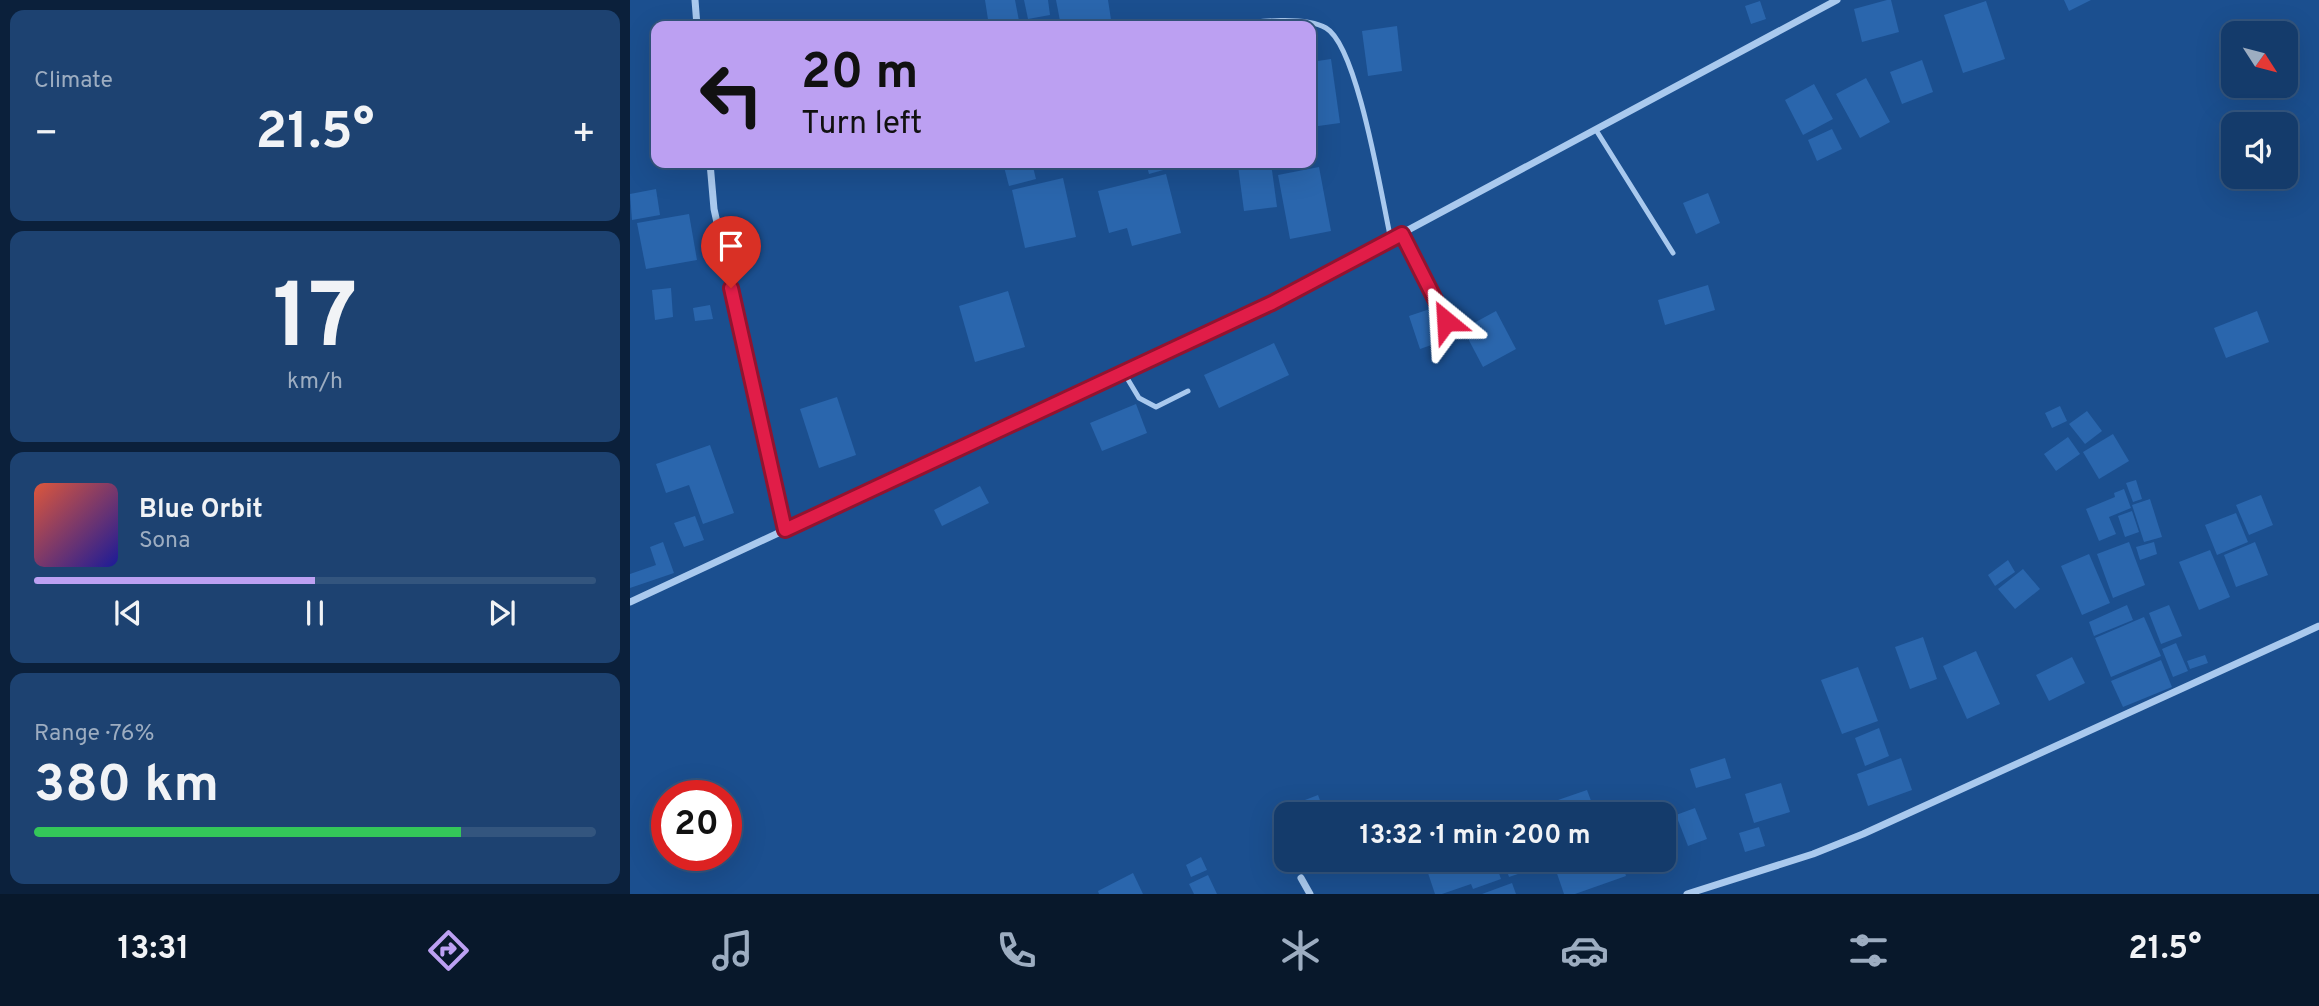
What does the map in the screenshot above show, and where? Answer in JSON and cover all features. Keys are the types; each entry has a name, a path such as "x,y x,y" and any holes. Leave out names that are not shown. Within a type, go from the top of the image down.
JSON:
{"street":[{"path":"695,0 697,21"},
{"path":"630,602 1272,303 1837,0"},
{"path":"710,168 714,209 785,530"},
{"path":"1687,894 1813,854 1863,834 2319,626"},
{"path":"1301,878 1310,894"}],"lane":[{"path":"1260,21 1291,21"},
{"path":"1316,25 1327,28 1342,47 1357,86 1391,240"},
{"path":"1596,130 1673,253"},
{"path":"1402,234 1446,321"},
{"path":"1124,373 1139,398 1156,407 1188,391"}],"building":[{"path":"985,0 1015,0 1019,21 988,21"},
{"path":"1024,0 1048,0 1050,15 1028,19"},
{"path":"1056,0 1108,0 1111,21 1060,21"},
{"path":"1891,0 1899,32 1862,42 1854,9"},
{"path":"2064,0 2091,0 2069,11"},
{"path":"1760,1 1766,19 1751,24 1745,6"},
{"path":"1986,1 2005,59 1963,73 1944,15"},
{"path":"1397,26 1402,71 1368,76 1362,31"},
{"path":"1331,59 1340,123 1316,126 1316,61"},
{"path":"1922,60 1933,92 1902,104 1890,72"},
{"path":"1866,78 1890,122 1860,138 1836,94"},
{"path":"1814,84 1833,119 1803,135 1785,100"},
{"path":"1832,129 1842,149 1817,161 1808,140"},
{"path":"1319,167 1331,231 1290,239 1278,175"},
{"path":"1004,168 1033,168 1036,179 1009,186"},
{"path":"1147,168 1170,168 1149,174"},
{"path":"1238,168 1272,168 1277,207 1244,211"},
{"path":"1166,174 1181,233 1132,246 1127,228 1109,233 1098,191"},
{"path":"1063,178 1076,237 1025,248 1012,190"},
{"path":"656,189 660,215 632,220 630,194"},
{"path":"1708,193 1720,223 1696,234 1683,203"},
{"path":"689,214 697,260 646,269 637,223"},
{"path":"1708,285 1715,310 1665,325 1658,300"},
{"path":"671,288 673,317 655,320 652,290"},
{"path":"1008,291 1025,347 975,362 959,306"},
{"path":"710,305 713,319 695,321 693,308"},
{"path":"1433,308 1443,341 1420,349 1409,316"},
{"path":"1496,311 1516,349 1483,367 1463,329"},
{"path":"2257,311 2269,342 2226,358 2214,328"},
{"path":"1274,343 1289,375 1219,408 1204,375"},
{"path":"837,397 856,455 819,468 800,409"},
{"path":"1136,404 1147,433 1102,451 1090,423"},
{"path":"2060,406 2067,421 2052,428 2045,413"},
{"path":"2087,411 2102,431 2085,444 2069,424"},
{"path":"2113,434 2129,461 2099,479 2083,452"},
{"path":"2068,437 2080,454 2056,471 2044,454"},
{"path":"710,445 734,513 703,524 689,485 666,493 656,464"},
{"path":"2136,480 2142,499 2133,502 2126,483"},
{"path":"980,486 989,503 942,526 934,510"},
{"path":"2124,489 2131,508 2109,517 2116,534 2099,541 2086,509 2115,497 2114,493"},
{"path":"2261,495 2273,525 2249,535 2236,505"},
{"path":"2150,499 2162,537 2144,542 2132,505"},
{"path":"2132,511 2139,532 2125,537 2118,516"},
{"path":"2236,513 2248,542 2217,555 2205,525"},
{"path":"695,516 704,540 684,547 674,523"},
{"path":"663,542 674,573 630,588 630,574 656,565 650,547"},
{"path":"2129,542 2145,585 2113,598 2097,554"},
{"path":"2154,542 2157,554 2140,560 2136,547"},
{"path":"2255,542 2268,575 2236,587 2224,555"},
{"path":"2210,550 2230,597 2199,610 2179,562"},
{"path":"2089,554 2110,603 2082,615 2061,566"},
{"path":"2008,560 2015,572 1995,586 1988,575"},
{"path":"2023,569 2040,589 2015,609 1998,589"},
{"path":"2127,605 2133,620 2094,636 2089,622"},
{"path":"2169,605 2182,636 2161,644 2149,613"},
{"path":"2144,617 2161,656 2111,677 2095,638"},
{"path":"1923,637 1937,679 1910,689 1895,647"},
{"path":"2176,643 2188,671 2173,677 2162,649"},
{"path":"1976,651 2000,704 1967,719 1943,666"},
{"path":"2205,655 2208,663 2190,669 2187,661"},
{"path":"2072,657 2085,683 2049,701 2036,675"},
{"path":"2161,660 2172,687 2123,707 2111,681"},
{"path":"1858,667 1878,721 1842,734 1821,680"},
{"path":"1879,728 1889,756 1865,766 1855,738"},
{"path":"1725,758 1731,778 1696,788 1690,769"},
{"path":"1901,758 1912,790 1868,806 1857,774"},
{"path":"1781,783 1790,812 1754,823 1745,794"},
{"path":"1587,790 1592,802 1552,802"},
{"path":"1318,795 1321,802 1300,802"},
{"path":"1695,808 1707,839 1688,846 1676,815"},
{"path":"1759,827 1765,846 1745,852 1739,833"},
{"path":"1201,857 1207,870 1191,877 1186,865"},
{"path":"1428,872 1499,872 1501,879 1473,889 1471,884 1435,894"},
{"path":"1507,872 1524,872 1509,877"},
{"path":"1556,872 1625,872 1626,876 1575,894 1564,894"},
{"path":"1133,873 1143,894 1099,894 1098,891"},
{"path":"1208,875 1217,894 1194,894 1189,884"},
{"path":"1512,883 1516,894 1482,894"}],"route":[{"path":"731,288 785,530 1272,303 1402,234 1446,321"}]}
